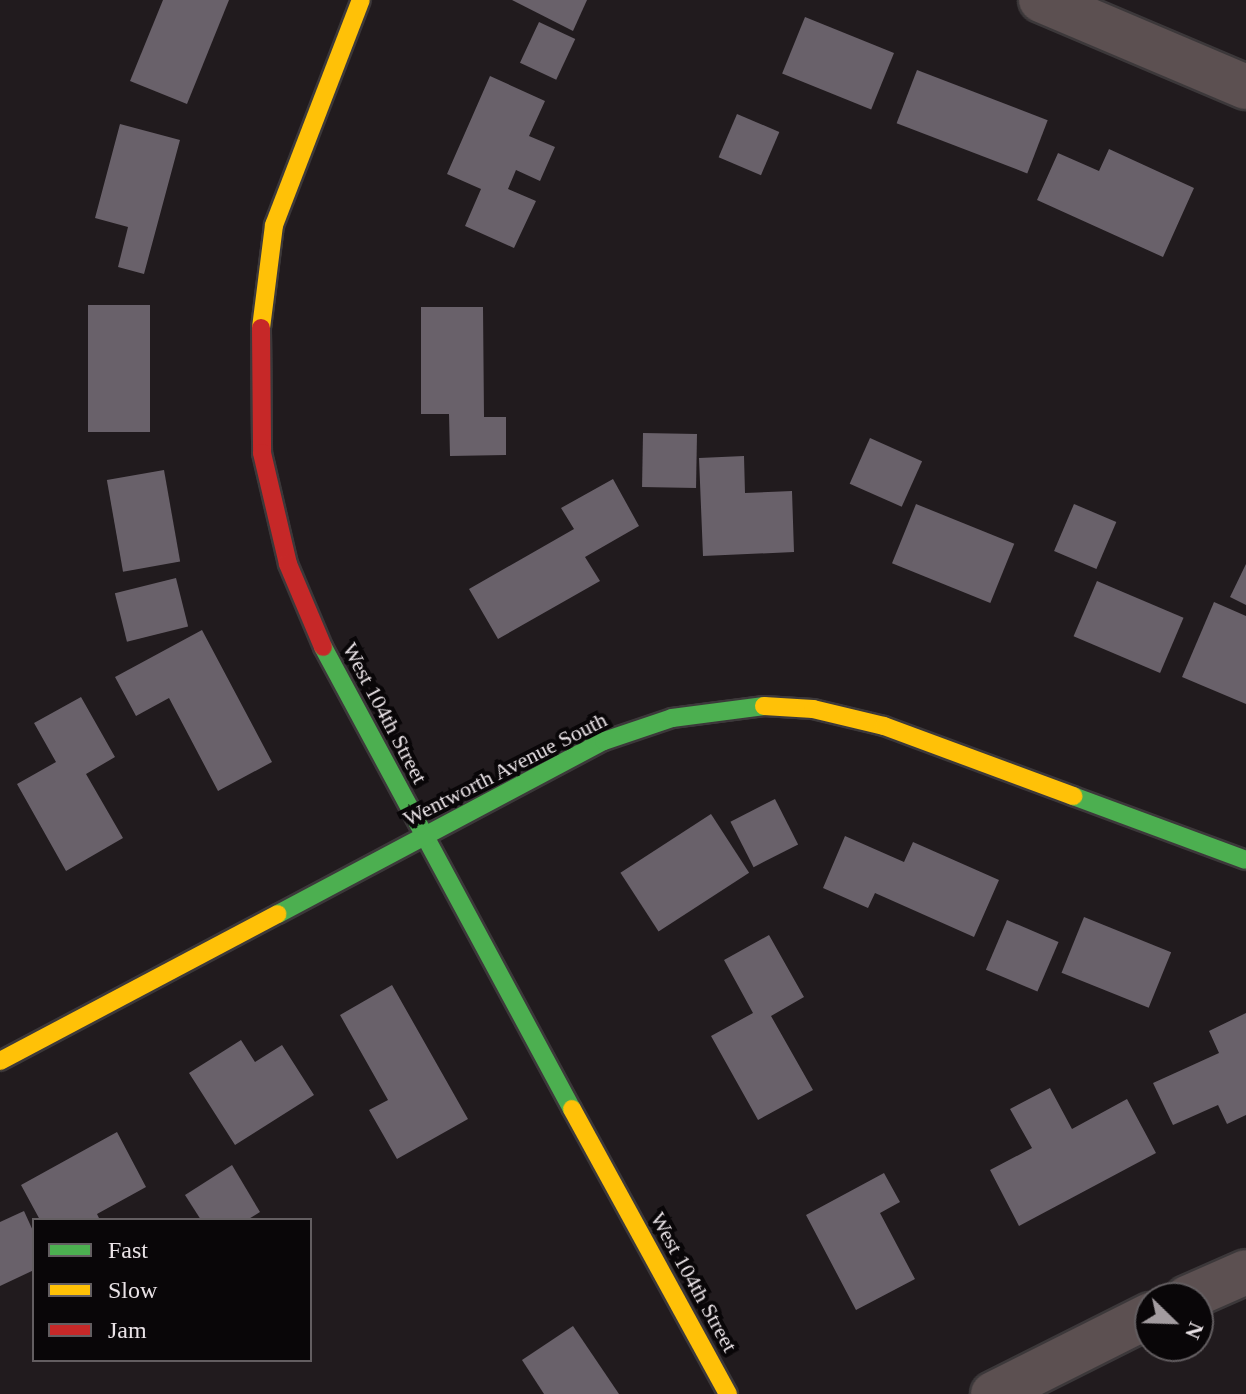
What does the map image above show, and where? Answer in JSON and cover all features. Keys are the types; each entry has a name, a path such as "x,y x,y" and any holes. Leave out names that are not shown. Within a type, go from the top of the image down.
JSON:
{"street":[{"name":"West 104th Street","path":"361,0 274,225 259,340 262,453 288,564 326,656 728,1394"},
{"path":"1041,0 1246,87"},
{"name":"Wentworth Avenue South","path":"0,1061 604,741 672,718 741,704 813,709 884,726 1246,860"},
{"path":"1214,1286 1246,1272"},
{"path":"993,1394 1134,1323"}],"building":[{"path":"163,0 229,0 187,104 130,81"},
{"path":"512,0 587,0 573,31"},
{"path":"805,17 894,53 871,110 782,74"},
{"path":"539,22 575,39 556,80 520,63"},
{"path":"917,70 1048,120 1027,173 897,123"},
{"path":"490,76 545,101 529,136 555,147 540,181 516,170 508,189 536,201 514,248 465,226 481,189 447,174"},
{"path":"737,114 779,132 761,175 719,157"},
{"path":"120,124 180,140 144,274 118,267 128,227 95,218"},
{"path":"1109,149 1194,188 1163,257 1037,200 1058,153 1099,171"},
{"path":"88,305 150,305 150,432 88,432"},
{"path":"421,307 483,307 484,417 506,417 506,455 450,456 449,414 421,414"},
{"path":"643,433 697,434 696,488 642,487"},
{"path":"870,438 922,461 902,507 850,484"},
{"path":"744,456 745,493 792,491 794,552 703,556 699,458"},
{"path":"164,470 180,562 123,572 107,480"},
{"path":"613,479 639,526 585,557 600,581 498,639 469,589 574,529 561,508"},
{"path":"916,504 1014,544 990,603 892,563"},
{"path":"1074,504 1116,522 1096,569 1054,551"},
{"path":"1246,564 1246,605 1230,597"},
{"path":"176,578 188,627 127,642 115,593"},
{"path":"1097,581 1184,618 1160,673 1074,636"},
{"path":"1214,602 1246,616 1246,704 1182,677"},
{"path":"202,630 272,762 218,791 169,698 136,716 115,677"},
{"path":"81,697 115,757 86,774 123,838 66,871 17,784 56,762 34,723"},
{"path":"775,799 798,844 754,867 730,822"},
{"path":"711,814 749,873 659,932 620,873"},
{"path":"845,836 904,862 913,842 999,880 974,937 875,893 868,908 823,888"},
{"path":"1084,917 1171,952 1149,1008 1062,973"},
{"path":"1007,920 1059,942 1037,992 986,970"},
{"path":"769,935 804,997 771,1016 813,1090 758,1120 711,1036 753,1013 724,960"},
{"path":"392,985 468,1119 397,1159 369,1110 388,1100 340,1015"},
{"path":"1246,1013 1246,1115 1227,1124 1218,1105 1173,1125 1153,1083 1219,1053 1209,1031"},
{"path":"241,1040 255,1062 282,1045 314,1095 235,1145 189,1073"},
{"path":"1050,1088 1072,1129 1127,1099 1156,1153 1019,1226 990,1170 1032,1148 1010,1109"},
{"path":"117,1132 146,1187 97,1214 99,1218 39,1218 21,1185"},
{"path":"232,1165 260,1212 250,1218 200,1218 185,1195"},
{"path":"884,1173 900,1202 880,1213 915,1279 856,1310 806,1215"},
{"path":"24,1211 32,1229 32,1271 0,1286 0,1222"},
{"path":"573,1326 619,1394 544,1394 522,1360"}],"traffic: fast":[{"path":"323,647 572,1109"},
{"path":"278,914 604,741 672,718 764,706"},
{"path":"1073,796 1246,860"}],"traffic: slow":[{"path":"261,328 274,225 361,0"},
{"path":"764,706 813,709 884,726 1073,796"},
{"path":"0,1061 278,914"},
{"path":"572,1109 728,1394"}],"traffic: jam":[{"path":"261,328 262,453 288,564 323,647"}]}
